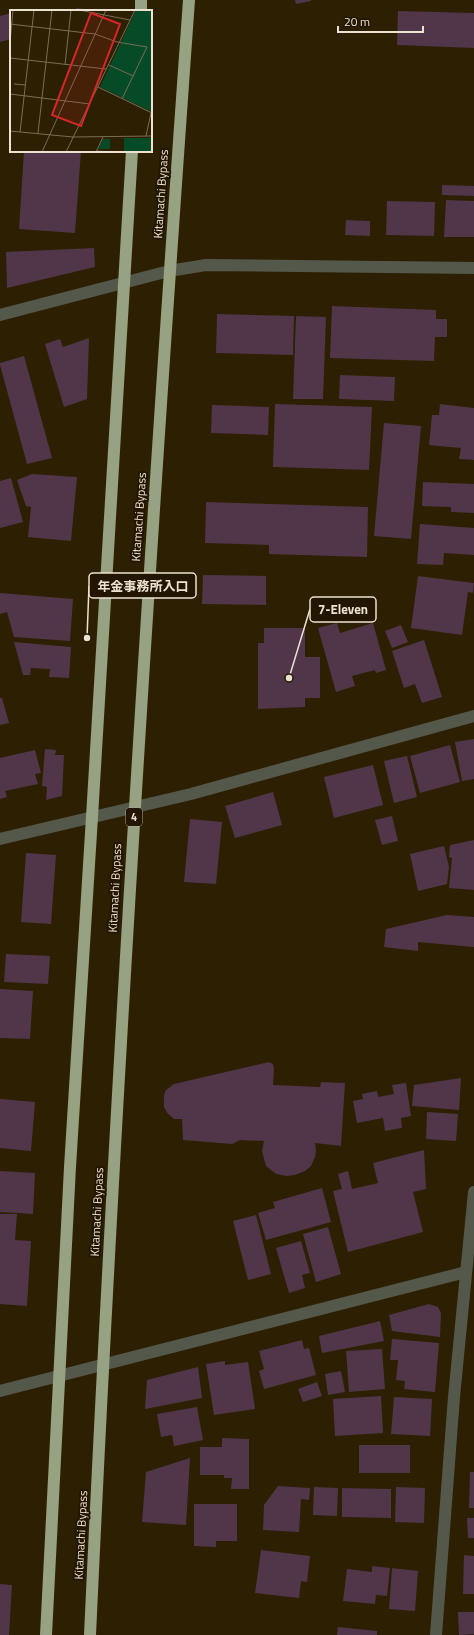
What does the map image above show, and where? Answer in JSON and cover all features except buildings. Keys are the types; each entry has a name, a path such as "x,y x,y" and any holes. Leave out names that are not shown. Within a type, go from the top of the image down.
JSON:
{"highway":[{"path":"141,10 142,0"},
{"name":"Kitamachi Bypass","path":"90,1635 102,1366 134,808 169,271 189,0"},
{"path":"46,1635 58,1376 70,1167 132,152"}],"street":[{"path":"0,315 169,271 206,265 474,268"},
{"path":"0,839 134,808 474,716"},
{"path":"436,1635 454,1397 474,1192"},
{"path":"0,1391 466,1272"}],"place":[{"name":"年金事務所入口","path":"87,638"},
{"name":"7-Eleven","path":"289,678"}]}
